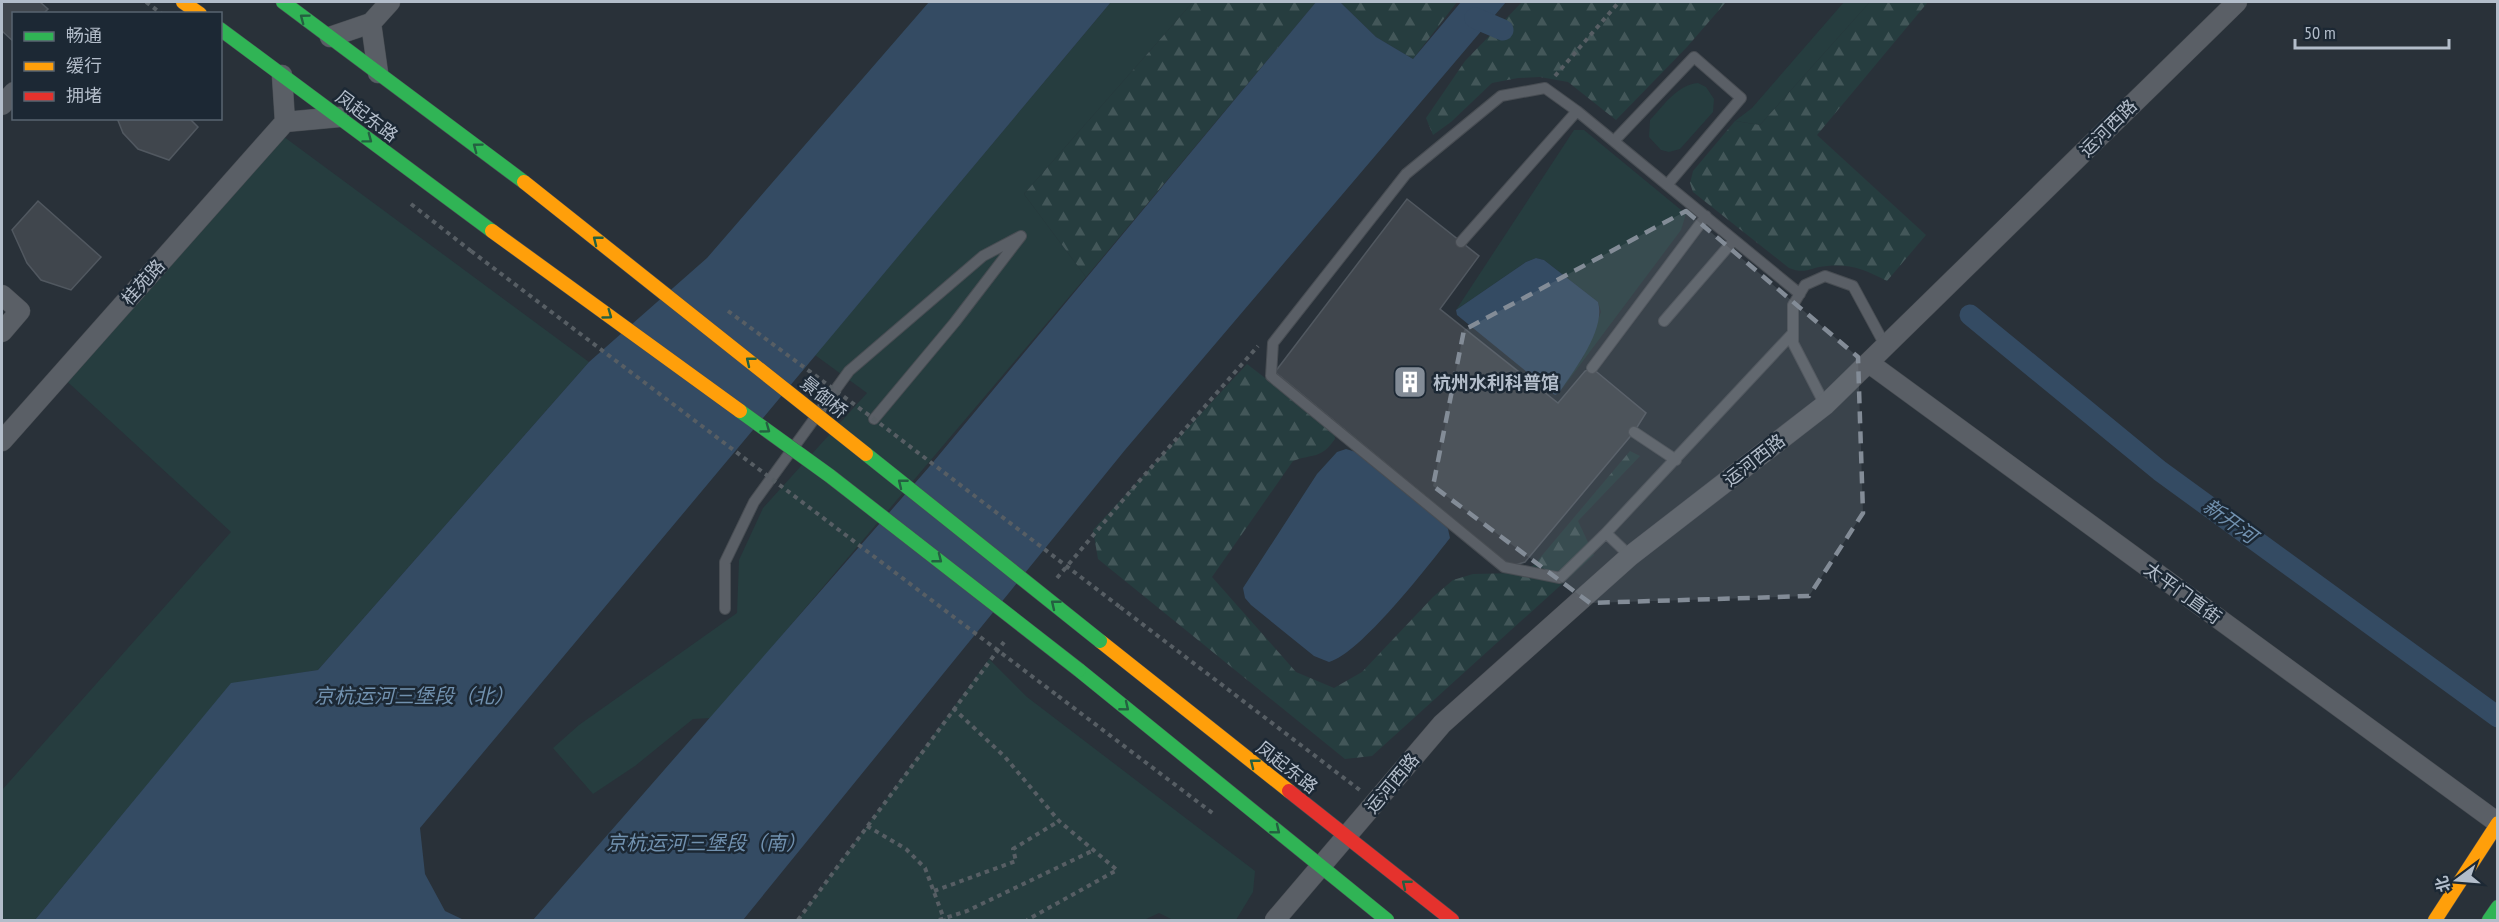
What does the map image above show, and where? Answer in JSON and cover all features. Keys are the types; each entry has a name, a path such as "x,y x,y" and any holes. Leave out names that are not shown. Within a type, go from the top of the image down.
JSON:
{"main road":[{"path":"183,2 197,12"},
{"path":"283,2 378,73"},
{"name":"凤起东路","path":"222,30 492,231 830,476 1079,670 1321,867"},
{"name":"景御桥","path":"378,73 524,182 1101,641"},
{"name":"凤起东路","path":"1101,641 1452,921"},
{"path":"2435,921 2498,823"},
{"path":"1321,867 1387,921"},
{"path":"2489,921 2498,907"}],"street":[{"path":"330,37 370,23 390,2"},
{"name":"运河西路","path":"1275,921 1442,724 1630,556 1825,405 2237,2"},
{"path":"370,23 378,73"},
{"path":"282,75 285,122 339,117"},
{"name":"桂苑路","path":"2,441 285,122"},
{"path":"2,295 20,310 2,332"},
{"name":"太平门直街","path":"1869,363 2498,823"}],"lane":[{"path":"1614,141 1694,57 1741,98 1667,185"},
{"path":"1793,333 1676,460 1560,578 1504,567 1271,376 1273,343 1406,174 1501,96 1545,88 1577,111 1800,294"},
{"path":"1461,242 1577,111"},
{"path":"1592,368 1706,216"},
{"path":"725,609 725,562 754,502 849,371 983,256 1021,236 955,322 874,419"},
{"path":"1664,321 1734,240"},
{"path":"1825,405 1793,343 1793,305 1805,285 1825,276 1853,286 1886,347"},
{"path":"1634,432 1676,460"},
{"path":"1606,533 1630,556"}],"path":[{"path":"146,2 159,12"},
{"path":"1545,88 1619,2"},
{"path":"471,251 1221,819"},
{"path":"722,307 874,419 1376,802"},
{"path":"954,708 1005,758 1059,821 1117,870 1027,921"},
{"path":"934,891 1017,861 1013,849 1059,821"},
{"path":"867,826 906,849 925,868 934,891 941,920 1092,851"}],"highlighted area":[{"path":"1686,211 1858,357 1863,513 1809,596 1590,603 1433,486 1464,330"}],"green space":[{"path":"1111,2 1193,2 1024,194 1086,277 712,718 693,719 635,766 593,794 553,748 579,725 737,613 739,560 763,508 867,393 815,355"},
{"path":"1193,2 1316,2 1086,277 1024,194"},
{"path":"1340,2 1457,2 1413,59 1376,37"},
{"path":"1522,2 1726,2 1687,47 1616,120 1568,82 1540,77 1518,78 1492,83 1451,122 1433,135 1426,118 1465,61"},
{"path":"1844,2 1870,2 1760,125 1735,121 1752,108"},
{"path":"1870,2 1928,2 1817,135 1926,235 1887,281 1865,271 1844,266 1821,267 1804,271 1789,268 1693,192 1690,183 1693,171 1735,121 1760,125"},
{"path":"1698,83 1706,87 1714,99 1713,112 1680,149 1669,152 1661,150 1649,137 1650,120 1677,92"},
{"path":"272,128 589,362 318,670 231,684 35,920 2,920 2,790 231,532 59,374"},
{"path":"1574,130 1584,130 1686,214 1681,230 1559,393 1583,357 1601,312 1598,302 1544,260 1536,258 1526,262 1456,310"},
{"path":"1247,364 1334,431 1335,439 1321,453 1293,461 1212,577 1296,672 1334,688 1362,672 1433,597 1453,580 1473,574 1517,573 1534,565 1630,451 1640,456 1578,521 1594,555 1372,756 1345,759 1098,559 1093,530"},
{"path":"989,659 1027,697 1255,871 1253,892 1236,920 1173,920 1159,913 1144,920 798,920"}],"water":[{"name":"京杭运河三堡段（北）","path":"929,2 1111,2 420,828 425,874 445,911 464,920 35,920 231,683 318,670 589,362 707,258"},
{"name":"京杭运河三堡段（南）","path":"1316,2 1340,2 1376,37 1413,59 1461,2 1506,2 1125,450 743,920 533,920 929,467"},
{"path":"1536,258 1544,260 1598,302 1599,313 1593,337 1573,373 1559,393 1555,395 1457,315 1456,310 1526,262"},
{"path":"1346,449 1356,452 1439,518 1448,529 1450,538 1375,627 1342,656 1329,662 1314,656 1251,605 1245,598 1243,588 1317,474 1337,452"}],"building":[{"path":"2,2 40,2 48,9 45,12 12,12 12,40 2,31"},
{"path":"118,120 191,120 198,127 169,160 138,149 123,133"},
{"name":"杭州水利科普馆","path":"1407,199 1479,256 1440,309 1558,403 1585,371 1592,368 1646,413 1634,432 1525,562 1515,565 1505,562 1275,372"},
{"path":"38,201 101,257 71,290 41,280 27,263 12,230"}],"waterway":[{"name":"新开河","path":"1475,18 1503,30"},
{"name":"新开河","path":"1970,315 2160,471 2498,717"}],"traffic: fast":[{"path":"283,2 524,182"},
{"path":"222,30 492,231"},
{"path":"740,411 830,476 1079,670"},
{"path":"866,454 1100,641"},
{"path":"1079,670 1387,920"},
{"path":"2489,920 2498,907"}],"traffic: slow":[{"path":"183,2 197,12"},
{"path":"524,182 866,454"},
{"path":"492,231 740,411"},
{"path":"1100,641 1289,791"},
{"path":"2435,920 2498,823"}],"traffic: jam":[{"path":"1289,791 1452,920"}],"place":[{"name":"杭州水利科普馆","path":"1410,382"}]}
